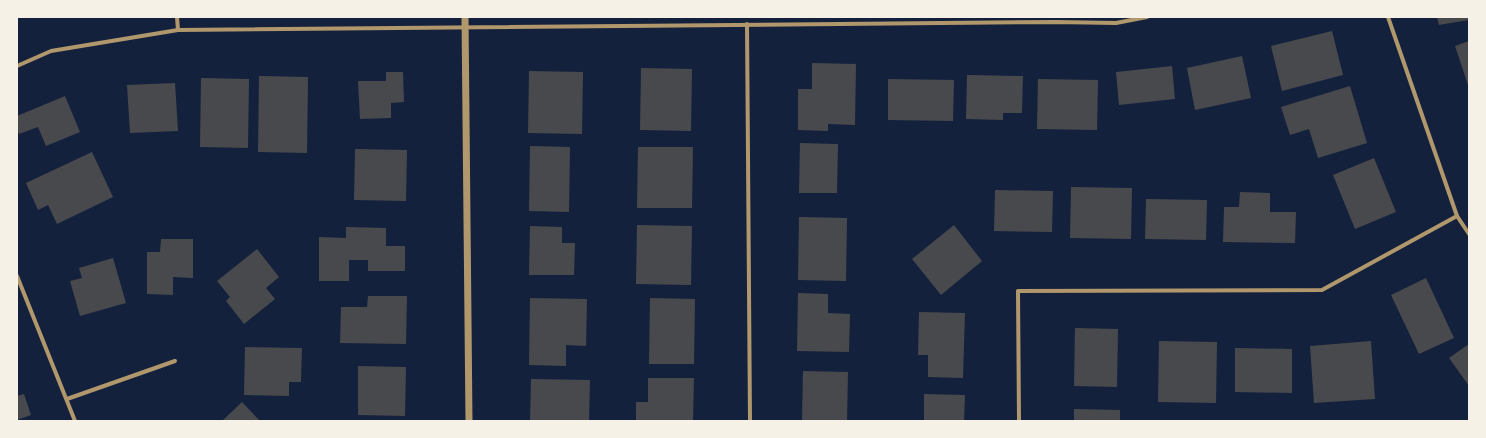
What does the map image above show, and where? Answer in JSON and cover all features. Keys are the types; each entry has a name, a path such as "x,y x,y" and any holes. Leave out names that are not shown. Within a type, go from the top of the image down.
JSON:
{"street":[{"path":"177,17 178,30"},
{"path":"465,17 469,421"},
{"path":"17,66 51,51 178,30 1056,19 1116,23 1146,17"},
{"path":"1388,17 1457,216 1469,234"},
{"path":"747,24 750,421"},
{"path":"1018,421 1018,291 1322,290 1457,216"},
{"path":"17,276 75,421"},
{"path":"67,398 175,361"}],"building":[{"path":"1437,17 1469,17 1469,20 1439,25"},
{"path":"1332,31 1343,75 1282,91 1271,46"},
{"path":"1469,41 1469,88 1455,46"},
{"path":"1242,56 1251,98 1195,110 1187,68"},
{"path":"812,63 856,64 855,125 828,124 828,131 798,130 798,89 812,89"},
{"path":"1172,66 1175,99 1119,105 1116,72"},
{"path":"641,68 692,69 691,131 640,130"},
{"path":"529,71 583,72 582,134 528,133"},
{"path":"386,72 403,72 404,102 391,103 391,118 360,119 358,81 386,81"},
{"path":"967,75 1023,76 1022,113 1003,113 1003,120 966,119"},
{"path":"259,76 308,77 307,153 258,152"},
{"path":"201,78 249,79 248,148 200,147"},
{"path":"888,79 954,80 953,121 888,120"},
{"path":"1038,79 1098,80 1097,130 1037,129"},
{"path":"175,83 178,131 130,133 127,85"},
{"path":"1350,86 1367,143 1318,158 1309,129 1290,135 1281,107"},
{"path":"65,96 80,132 46,146 38,127 19,134 17,129 17,116"},
{"path":"800,143 838,144 837,193 799,193"},
{"path":"530,146 570,147 569,212 529,211"},
{"path":"638,147 693,147 692,208 637,208"},
{"path":"355,149 407,150 406,201 354,200"},
{"path":"92,152 113,197 57,224 48,205 38,210 26,183"},
{"path":"1374,158 1396,212 1355,229 1333,175"},
{"path":"1071,187 1132,188 1131,239 1070,238"},
{"path":"995,190 1053,191 1052,232 994,231"},
{"path":"1240,192 1270,193 1270,212 1296,212 1295,243 1223,242 1224,207 1239,207"},
{"path":"1146,199 1207,200 1206,240 1145,239"},
{"path":"799,217 847,218 846,281 798,280"},
{"path":"637,225 692,226 691,285 636,284"},
{"path":"954,225 982,261 941,295 912,259"},
{"path":"530,226 562,227 562,243 575,243 574,275 529,275"},
{"path":"346,227 386,228 386,246 405,246 405,271 368,271 368,260 349,260 349,281 319,281 319,237 346,238"},
{"path":"161,239 193,239 193,278 173,277 173,295 147,294 147,252 160,252"},
{"path":"257,249 279,277 266,288 275,299 244,324 226,301 230,297 217,281"},
{"path":"113,258 126,303 80,316 70,281 82,278 79,268"},
{"path":"1426,278 1454,338 1419,354 1391,295"},
{"path":"798,293 828,294 828,313 850,314 849,352 797,351"},
{"path":"368,296 407,296 406,344 340,343 341,307 367,307"},
{"path":"530,298 587,299 586,346 566,345 566,366 529,365"},
{"path":"650,298 695,299 694,364 649,364"},
{"path":"919,312 965,313 963,378 928,377 928,355 918,355"},
{"path":"1075,328 1118,329 1117,387 1074,386"},
{"path":"1159,341 1217,342 1216,403 1158,402"},
{"path":"1371,341 1375,399 1314,403 1310,346"},
{"path":"1469,344 1469,386 1449,358"},
{"path":"245,347 302,348 301,382 289,382 289,396 244,395"},
{"path":"1235,348 1292,349 1292,393 1235,392"},
{"path":"358,366 406,367 405,416 358,415"},
{"path":"803,371 848,372 847,421 802,421"},
{"path":"648,378 694,378 693,421 636,421 636,402 648,402"},
{"path":"531,379 590,380 589,421 530,421"},
{"path":"24,394 31,415 17,420 17,396"},
{"path":"924,394 965,395 964,421 924,421"},
{"path":"242,402 260,421 222,421"},
{"path":"1074,409 1120,410 1120,421 1074,421"}]}
